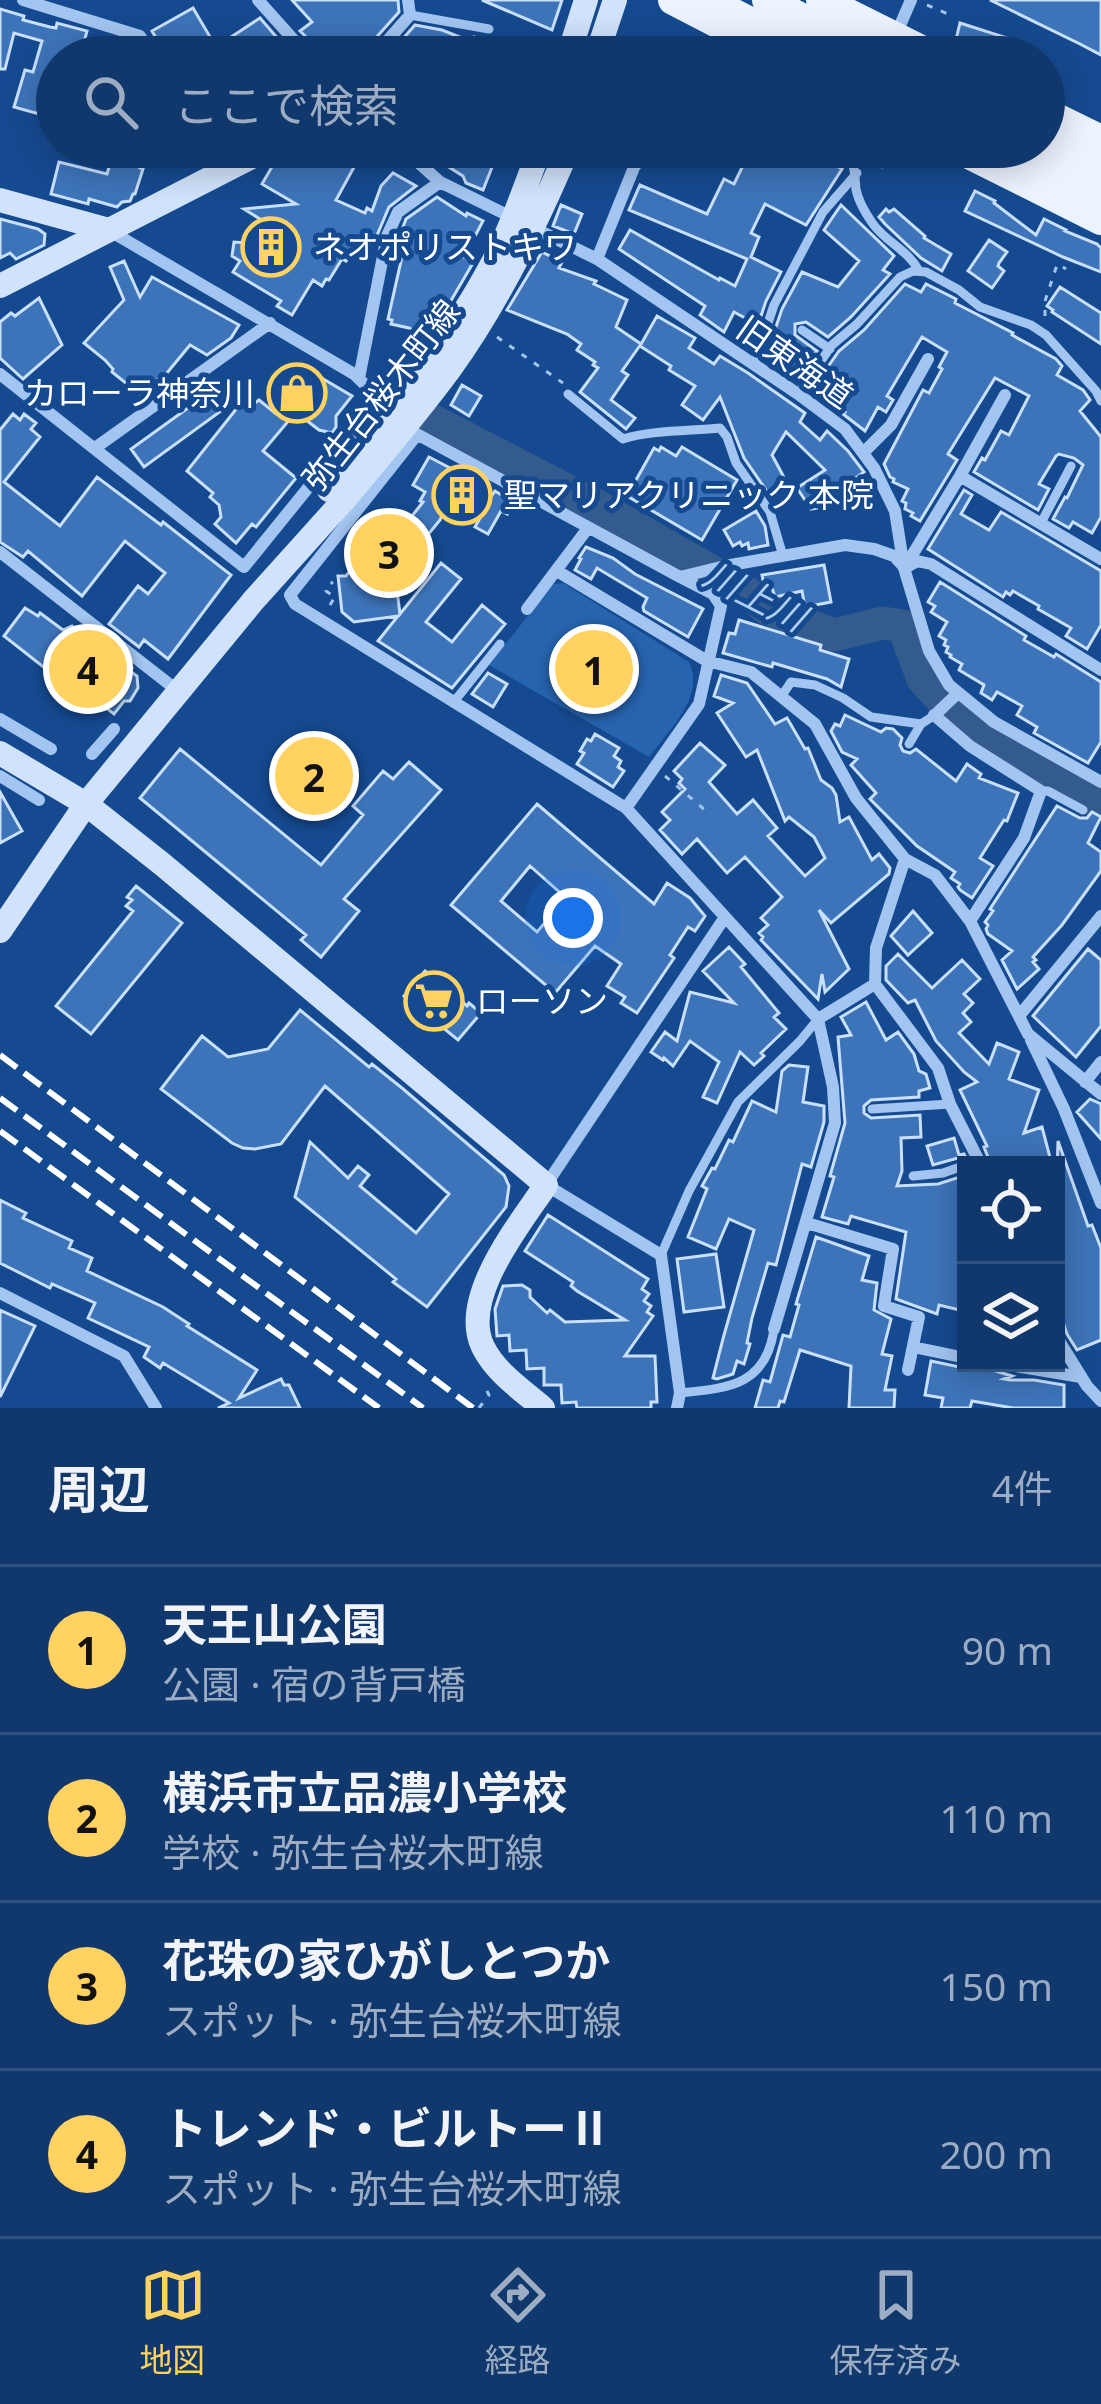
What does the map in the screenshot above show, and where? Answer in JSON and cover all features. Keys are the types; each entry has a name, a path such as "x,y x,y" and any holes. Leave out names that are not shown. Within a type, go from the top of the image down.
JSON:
{"main road":[{"path":"674,0 743,36"},
{"path":"707,0 778,36"},
{"path":"766,0 857,36"},
{"path":"821,0 870,36"},
{"path":"1065,122 1101,140"},
{"path":"1065,151 1101,168"},
{"path":"1001,168 1100,213"},
{"path":"1032,168 1100,213"}],"street":[{"path":"23,0 140,36"},
{"path":"258,0 291,36"},
{"path":"392,36 410,15 408,0"},
{"path":"575,36 586,0"},
{"path":"603,36 615,0"},
{"path":"892,36 913,0"},
{"path":"0,286 232,168"},
{"name":"旧東海道","path":"424,168 440,182 597,259 844,429 874,468 895,511 904,568 929,651 955,696 1101,782"},
{"name":"弥生台桜木町線","path":"0,931 86,804 337,495 470,304 544,168"},
{"path":"597,259 634,168"},
{"path":"358,378 387,236 398,212 440,182"},
{"path":"0,200 110,230 358,378 416,436 713,594 721,606 700,704 626,808"},
{"path":"402,422 476,322 528,225"},
{"path":"95,448 270,322"},
{"path":"863,453 891,425 928,359"},
{"path":"0,374 244,567 380,399"},
{"path":"904,568 1005,395"},
{"path":"416,436 290,595 295,604 626,808 818,1019 833,1088 835,1123 774,1329"},
{"path":"959,476 1101,559"},
{"path":"527,609 588,528"},
{"path":"685,576 845,545 874,548 894,556 904,568"},
{"path":"0,553 178,691"},
{"path":"904,568 917,561 931,564 1101,670"},
{"path":"557,571 707,661 751,672 815,724 856,798 905,859 935,874 970,921 1064,1108 1101,1203"},
{"path":"955,696 936,714 970,746 1041,791 1024,838 970,921"},
{"path":"0,718 51,749"},
{"path":"92,754 114,729"},
{"path":"0,753 86,804 162,864 546,1185 661,1255 678,1401"},
{"path":"0,776 39,800"},
{"path":"905,859 876,948 874,984 938,1068 970,1156"},
{"path":"543,1408 505,1376 482,1345 477,1315 484,1284 724,916"},
{"path":"1019,1016 1101,916"},
{"path":"818,1019 874,984"},
{"path":"1028,1034 1101,1094"},
{"path":"1085,1082 1101,1062"},
{"path":"807,1223 893,1249 884,1306 919,1316 908,1370"},
{"path":"0,1293 124,1356 156,1408"},
{"path":"913,1347 957,1356"},
{"path":"1065,1351 1101,1401"},
{"path":"1051,1372 1081,1377"}],"lane":[{"path":"410,15 490,28"},
{"path":"855,168 856,190 875,227 919,271 959,290 980,307 1041,332 1101,401"},
{"path":"754,364 774,305 823,212 857,173"},
{"path":"798,394 830,349 900,277 919,271"},
{"path":"802,330 830,349"},
{"path":"568,394 623,440 644,432 720,428 736,463 770,512 783,556"},
{"path":"1041,524 1071,466"},
{"path":"453,703 500,644"},
{"path":"781,697 791,682 815,685 871,718 921,724"},
{"path":"909,744 921,724 936,714"},
{"path":"1041,791 1083,810"},
{"path":"661,1255 689,1191 738,1102 818,1019"},
{"path":"872,1109 950,1104"},
{"path":"913,1176 957,1169"},
{"path":"678,1401 733,1387 763,1365 774,1329"}],"path":[{"path":"913,0 947,14"},
{"path":"1041,332 1056,268 1058,264 1066,269"},
{"path":"476,322 568,386 568,394"},
{"path":"326,610 335,597 326,587 333,582"},
{"path":"655,768 705,810"},
{"path":"479,1408 489,1395"}],"shaded area":[{"path":"563,583 689,662 693,688 689,700 649,757 489,665 553,584"}],"building":[{"path":"292,0 398,0 399,12 378,36 305,36 300,31 312,22"},
{"path":"482,0 562,0 552,30"},
{"path":"990,0 1101,0 1101,55"},
{"path":"193,8 210,36 155,36 152,31"},
{"path":"0,9 50,27 56,28 57,23 87,31 86,36 36,39 14,33 5,69 0,69"},
{"path":"260,18 276,36 233,36"},
{"path":"960,23 1001,36 957,36"},
{"path":"415,25 457,36 405,36"},
{"path":"36,62 36,113 14,107 25,70 33,72"},
{"path":"58,168 107,174 109,168 143,169 135,194 117,207 51,194"},
{"path":"271,168 354,168 336,200 365,213 367,208 372,211 381,186 393,173 416,186 389,207 375,240 364,235 329,280 322,286 313,280 292,315 277,306 281,301 233,272 240,261 232,256 234,242 249,243 263,221 244,209 296,204 262,184"},
{"path":"450,168 492,168 483,190 466,183"},
{"path":"742,168 842,169 806,225 765,204 751,233 759,237 751,257 781,272 758,325 734,312 724,332 700,315 705,306 619,249 630,230 735,286 747,259 629,210 640,185 707,214 724,179 734,184"},
{"path":"975,191 1036,235 1044,219 1097,244 1101,272 965,211"},
{"path":"437,197 483,221 464,257 473,263 427,337 388,319 408,230 403,227 406,219"},
{"path":"561,205 582,214 574,234 553,226"},
{"path":"841,205 894,256 883,270 890,274 828,337 806,322 795,324 795,335 817,351 796,380 765,359 782,309 802,272 838,287 859,261 824,230"},
{"path":"886,209 894,209 924,238 951,254 942,271 885,224 879,217"},
{"path":"0,219 38,229 45,234 44,245 16,259 10,253 0,258"},
{"path":"989,240 1007,252 998,266 1004,271 992,288 968,271"},
{"path":"542,252 562,262 559,268 596,281 594,284 627,300 616,327 641,344 622,371 628,375 611,400 635,418 626,429 580,392 598,368 577,350 581,344 507,310"},
{"path":"124,261 140,297 152,277 239,325 231,338 207,355 190,345 142,396 84,343 124,300 110,267"},
{"path":"905,284 921,292 926,284 956,299 955,303 1056,359 1062,366 1057,375 1083,390 1090,400 1080,411 1101,437 1101,517 1092,533 1073,522 1069,528 1053,519 1083,465 1074,458 1056,456 1039,484 1049,489 1038,510 974,472 1001,431 1009,435 1029,396 995,378 948,454 957,460 920,521 911,516 902,501 908,489 893,482 884,464 923,390 929,393 942,369 947,352 922,337 887,396 893,400 886,412 878,407 865,431 821,398 828,382 820,378 839,351"},
{"path":"1060,287 1101,313 1101,344 1047,306"},
{"path":"39,298 62,345 23,379 0,358 0,322"},
{"path":"657,316 695,338 689,348 714,364 720,356 748,373 805,413 800,422 820,440 827,431 848,451 864,472 835,493 841,504 811,509 797,488 825,470 786,432 772,455 787,483 768,493 744,458 720,397 703,420 682,405 695,386 640,346"},
{"path":"308,370 352,396 336,416 332,433 319,430 296,412 263,451 296,478 256,527 252,524 236,543 215,524 221,517 219,505 210,497 213,493 187,471 245,398 251,406 259,400 275,413 283,389 299,383"},
{"path":"231,377 243,395 144,467 131,449"},
{"path":"462,385 481,396 469,416 451,405"},
{"path":"13,414 20,420 24,414 36,423 31,429 40,437 4,482 60,526 97,477 231,575 168,659 144,640 139,647 109,624 138,586 148,594 165,573 125,541 82,596 28,551 23,557 0,542 0,430"},
{"path":"661,447 676,456 682,447 737,480 702,540 627,496 654,448 659,451"},
{"path":"429,457 473,480 445,508 395,575 400,614 441,563 461,579 426,622 452,642 482,605 505,624 452,688 378,641 398,616 354,622 342,612 338,576 346,576 386,525 401,530 423,502 425,492 413,485"},
{"path":"964,490 972,495 961,514 989,530 1001,512 1101,571 1101,625 1087,649 1066,636 1071,628 1039,606 1013,591 1003,597 928,549"},
{"path":"495,491 508,499 507,514 501,511 488,534 475,527 479,520 475,518"},
{"path":"756,511 768,545 749,549 748,543 742,546 740,542 733,546 724,530"},
{"path":"586,547 703,609 688,637 644,611 647,598 597,568 591,579 575,570"},
{"path":"824,565 831,602 805,607 802,591 775,597 772,588 765,590 762,575"},
{"path":"940,582 1026,636 1024,640 1101,682 1101,742 1088,763 1034,733 1037,727 1017,715 1022,706 997,692 992,700 981,693 984,685 959,670 962,664 950,657 946,640 939,636 947,622 931,612 935,606 928,602"},
{"path":"25,608 63,630 72,626 90,636 132,668 138,688 130,701 124,701 114,714 97,701 93,706 4,636"},
{"path":"739,620 821,645 820,650 849,659 841,687 773,663 772,667 723,653"},
{"path":"488,673 507,684 493,707 472,694"},
{"path":"721,675 747,683 775,724 787,718 808,748 821,780 836,795 840,822 849,817 872,860 879,854 890,868 889,874 831,923 819,910 849,969 825,992 822,974 818,999 761,940 759,933 768,925 761,918 782,897 745,857 727,873 697,839 682,854 660,830 670,820 662,812 685,789 674,771 700,743 725,765 709,782 737,814 753,800 777,828 768,836 805,876 825,858 814,837 789,817 785,821 757,750 746,757 717,713 733,703 714,696"},
{"path":"845,715 881,732 893,729 902,738 903,751 916,749 956,781 967,764 981,774 979,778 1018,793 1007,821 980,858 993,866 972,898 951,878 955,872 917,846 870,799 876,793 851,765 857,759 842,752 831,731"},
{"path":"595,734 619,748 614,756 624,771 613,787 577,764 587,739 591,741"},
{"path":"180,749 321,865 363,815 353,806 383,771 393,779 409,762 441,790 344,899 359,911 321,957 301,940 306,935 140,798"},
{"path":"0,792 22,831 0,843"},
{"path":"537,804 654,904 667,883 690,898 705,916 695,931 688,927 670,955 674,958 637,1013 621,1003 625,997 607,986 621,964 595,946 555,993 451,905","holes":["530,866 566,898 537,932 501,901"]},
{"path":"1057,806 1080,818 1092,812 1101,817 1088,843 1101,852 1101,871 1033,957 1039,969 1017,989 1002,960 1012,951 988,934 985,922"},
{"path":"136,886 182,923 91,1034 56,1006 133,911 126,906 132,900 127,897"},
{"path":"913,911 932,933 908,955 891,936"},
{"path":"729,947 786,1029 754,1065 740,1052 717,1103 703,1097 719,1062 690,1041 673,1066 651,1052 665,1032 677,1041 690,992 734,1003 703,971"},
{"path":"1088,949 1101,960 1101,1026 1076,1057 1033,1016"},
{"path":"898,954 932,988 962,960 980,979 964,994 973,1003 963,1013 971,1022 959,1033 989,1064 997,1043 1019,1052 1009,1079 1039,1090 1024,1133 1042,1127 1050,1156 988,1156 960,1090 977,1082 936,1041 915,1000 908,1003 886,980 886,966"},
{"path":"425,971 481,1013 458,1040 404,996"},
{"path":"866,1002 886,1040 898,1032 914,1054 919,1071 926,1074 930,1088 919,1091 919,1097 871,1100 864,1113 871,1118 920,1115 921,1137 901,1138 902,1171 897,1186 957,1178 957,1309 939,1305 937,1314 896,1299 906,1232 851,1216 848,1224 822,1217 845,1123 838,1037 851,1035 841,1017"},
{"path":"300,1010 402,1088 504,1175 509,1186 506,1207 427,1307 295,1197 310,1142 348,1178 358,1166 369,1175 360,1186 416,1233 449,1194 325,1086 281,1144 255,1149 232,1143 161,1089 202,1036 228,1057 268,1049"},
{"path":"789,1065 808,1067 803,1102 824,1106 824,1122 811,1167 802,1164 776,1265 768,1263 744,1364 737,1361 733,1374 717,1379 713,1378 754,1230 729,1219 716,1249 688,1237 712,1168 729,1140 733,1142 752,1101 776,1112 782,1071"},
{"path":"1090,1099 1101,1104 1101,1139 1077,1112"},
{"path":"954,1138 959,1155 965,1156 933,1165 927,1146"},
{"path":"1065,1161 1088,1226 1092,1225 1101,1248 1101,1340 1077,1350 1067,1334"},
{"path":"0,1200 26,1213 23,1218 72,1241 69,1248 92,1258 87,1271 163,1307 257,1370 239,1398 281,1379 300,1408 218,1408 229,1403 163,1363 160,1368 144,1357 149,1347 88,1318 95,1303 52,1284 50,1288 0,1263"},
{"path":"548,1215 648,1279 642,1289 649,1294 644,1301 653,1316 625,1356 655,1356 657,1402 651,1402 651,1408 577,1408 576,1402 562,1403 561,1385 544,1385 544,1368 527,1369 526,1350 510,1351 509,1335 497,1336 495,1309 503,1286 522,1285 547,1313 550,1310 565,1322 625,1320 525,1251"},
{"path":"816,1237 869,1256 862,1280 877,1283 874,1310 891,1319 882,1354 892,1356 885,1390 895,1390 894,1408 849,1408 851,1366 800,1350 784,1402 778,1408 755,1408 763,1380 770,1382 783,1335 790,1337"},
{"path":"716,1254 724,1307 684,1312 677,1259"},
{"path":"0,1310 35,1326 0,1397"},
{"path":"931,1361 957,1367 957,1372 999,1372 1012,1376 1004,1379 1064,1385 1064,1408 1013,1408 972,1401 970,1408 941,1408 943,1398 925,1395"}],"waterway":[{"name":"川上川","path":"435,422 597,506 739,587 768,609 834,635 883,623 903,626 923,679 972,733 1101,804"}],"railway":[{"path":"0,1055 473,1408"},
{"path":"0,1098 423,1408"},
{"path":"0,1131 379,1408"}],"place":[{"name":"ネオポリストキワ","path":"271,247"},
{"name":"カローラ神奈川","path":"297,393"},
{"name":"聖マリアクリニック 本院","path":"462,495"},
{"name":"花珠の家ひがしとつか","path":"389,553"},
{"name":"トレンド・ビルトーⅡ","path":"88,669"},
{"name":"天王山公園","path":"594,669"},
{"name":"横浜市立品濃小学校","path":"314,776"},
{"name":"ローソン","path":"434,1001"}]}
